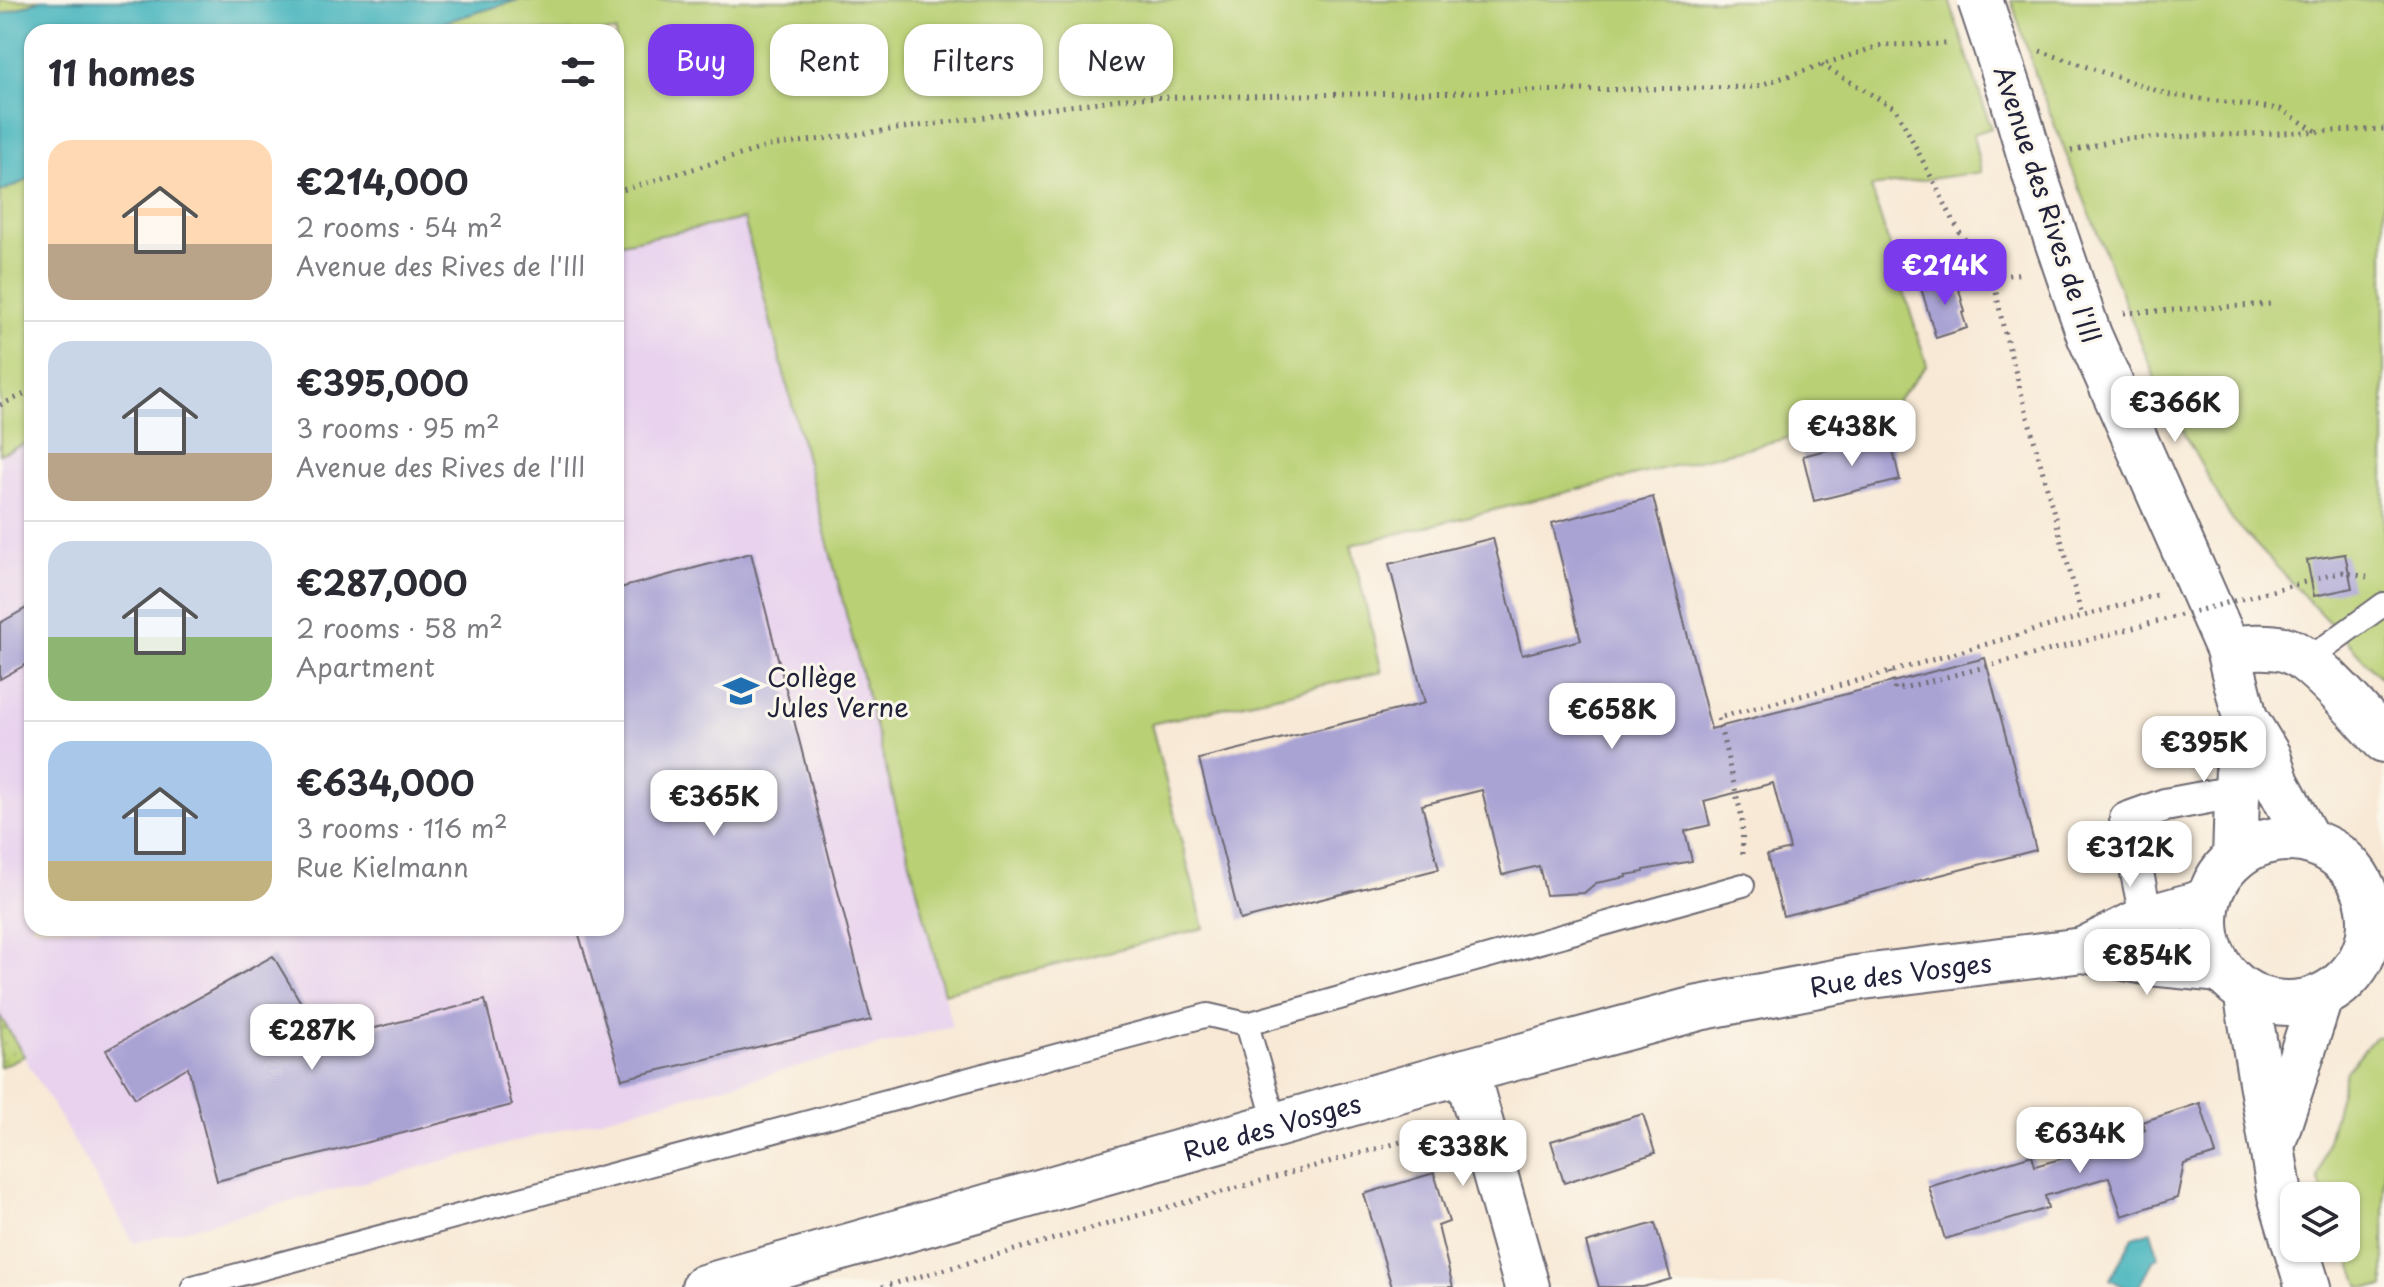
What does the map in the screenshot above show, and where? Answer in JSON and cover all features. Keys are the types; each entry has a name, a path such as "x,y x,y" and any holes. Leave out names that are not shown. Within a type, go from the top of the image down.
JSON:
{"main road":[{"name":"Avenue des Rives de l'Ill","path":"1980,0 2083,316 2228,649 2245,718 2268,756 2277,783 2308,841"},
{"path":"2228,649 2286,649 2307,660 2384,740"},
{"name":"Avenue des Rives de l'Ill","path":"2235,858 2238,767 2245,718"},
{"path":"2272,1146 2367,945 2376,904 2355,873 2334,853 2308,841 2282,839 2257,845 2235,858 2218,877 2207,901 2205,925 2210,948 2234,981 2272,1146 2280,1195"},
{"name":"Rue des Vosges","path":"2083,950 2147,918 2207,901"},
{"name":"Rue des Vosges","path":"704,1287 1699,1008 1855,978 2083,950 2234,981 2269,1002 2295,1004 2348,989"},
{"path":"1466,1071 1527,1287"},
{"path":"2300,1262 2308,1287"}],"street":[{"path":"2143,902 2126,819 2165,805 2224,794"}],"lane":[{"path":"2307,660 2384,604"},
{"path":"193,1287 1208,1015 1247,1024 1743,885"},
{"path":"1247,1024 1276,1126"}],"path":[{"path":"624,190 770,146 1128,98 1754,87 1882,45 1960,44"},
{"path":"2032,49 2170,95 2280,109 2318,132"},
{"path":"1821,65 1896,109 1960,233 1993,277 2003,326 2082,616"},
{"path":"2032,162 2120,139 2384,129"},
{"path":"1993,277 2023,273 2020,259"},
{"path":"2083,316 2271,304"},
{"path":"0,405 24,394"},
{"path":"1890,672 1895,690 2342,572"},
{"path":"1743,885 1742,818 1718,718 2199,583"},
{"path":"882,1287 1479,1121"}],"shaded area":[{"name":"Collège Jules Verne","path":"744,218 952,1026 134,1243 0,1016 0,454 24,444 24,936 624,936 624,242"}],"green space":[{"path":"0,0 41,0 0,15"},
{"path":"518,0 1949,0 1991,128 1973,134 1981,172 1871,187 1927,365 1886,414 1351,545 1382,672 1151,724 1204,928 944,993 744,219 624,242 624,24 438,24"},
{"path":"2011,0 2384,0 2384,681 2230,517 2160,391 2040,88"},
{"path":"24,182 24,444 0,454 0,192"},
{"path":"0,1016 24,1056 0,1067"},
{"path":"2384,1036 2384,1287 2360,1287 2350,1262 2360,1262 2360,1182 2319,1182 2318,1179 2346,1071 2375,1037"}],"water":[{"path":"41,0 518,0 438,24 24,24 24,182 0,192 0,15"},
{"path":"2151,1231 2159,1257 2154,1259 2139,1287 2124,1287 2110,1279 2133,1237"}],"building":[{"path":"1956,278 1967,328 1936,338 1921,288"},
{"path":"1889,434 1900,480 1814,501 1803,456"},
{"path":"1653,497 1711,729 1985,658 2036,850 1783,916 1767,855 1790,849 1773,783 1704,801 1710,825 1685,831 1692,861 1596,883 1584,893 1546,895 1539,866 1502,875 1482,790 1422,805 1439,869 1240,920 1199,759 1425,703 1389,564 1493,538 1522,655 1581,640 1552,523"},
{"path":"751,553 871,1020 622,1079 579,936 624,936 624,587"},
{"path":"2345,554 2352,588 2314,596 2307,560"},
{"path":"24,610 24,666 0,679 0,623"},
{"path":"273,956 324,1041 485,1000 512,1105 217,1181 188,1067 135,1098 106,1050"},
{"path":"2200,1103 2216,1154 2184,1164 2177,1198 2122,1216 2109,1177 2045,1196 2048,1208 1945,1239 1929,1187 2032,1155 2035,1166 2100,1148 2098,1145 2145,1130 2142,1122"},
{"path":"1643,1114 1655,1153 1564,1183 1551,1141"},
{"path":"1434,1173 1449,1222 1438,1226 1453,1287 1392,1287 1364,1194"},
{"path":"1655,1223 1671,1279 1643,1287 1599,1287 1586,1243"}],"place":[{"name":"Collège Jules Verne","path":"741,691"}]}
